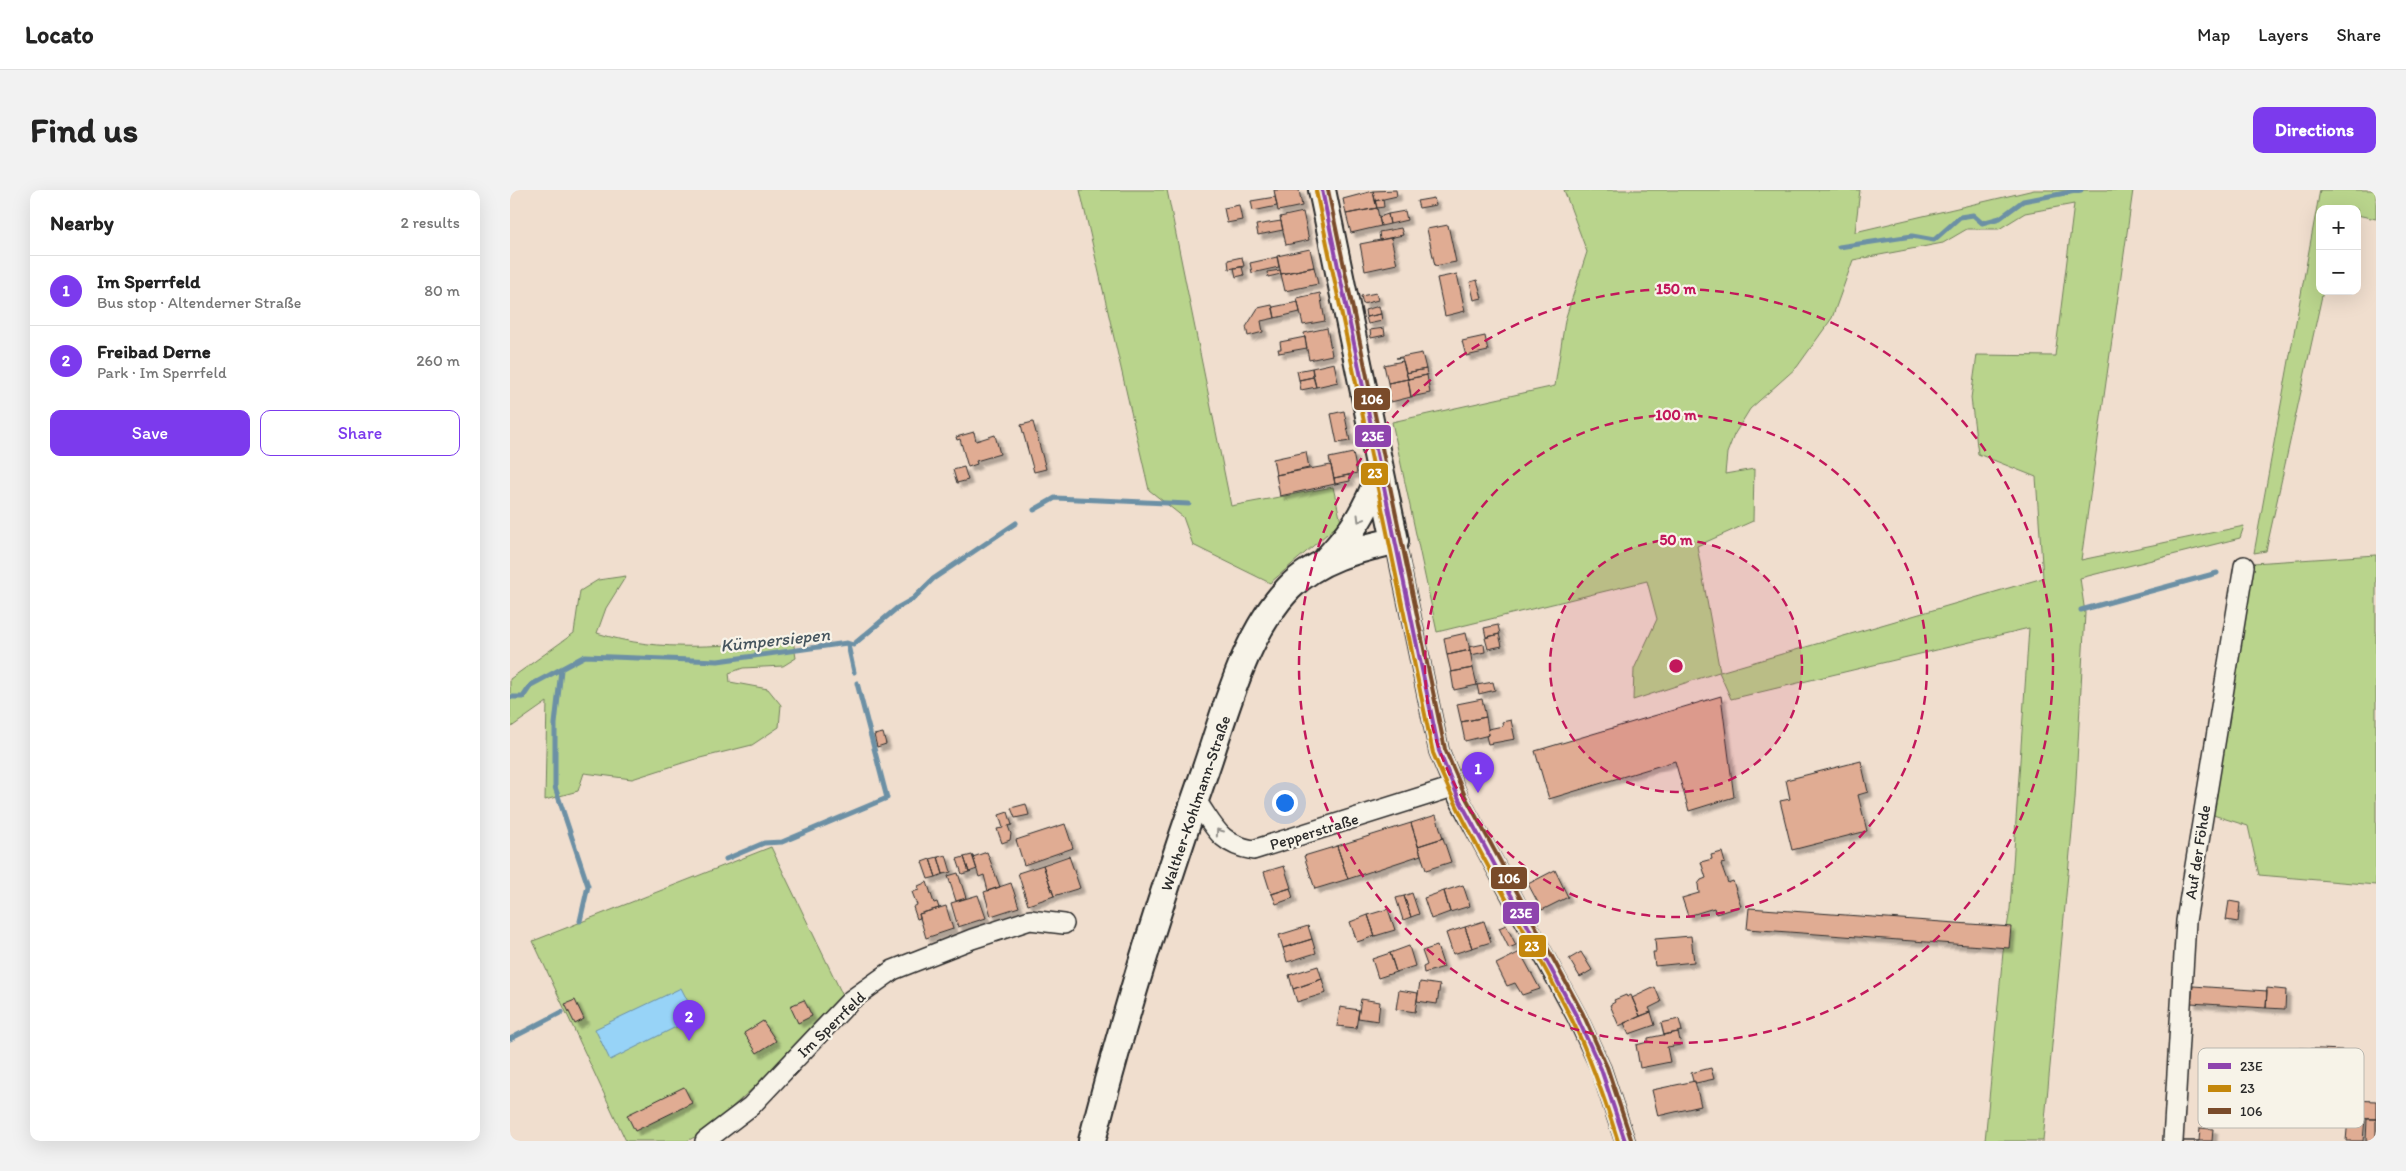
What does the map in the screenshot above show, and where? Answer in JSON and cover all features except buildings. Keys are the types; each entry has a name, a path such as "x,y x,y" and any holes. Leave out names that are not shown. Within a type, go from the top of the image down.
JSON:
{"main road":[{"path":"1322,190 1395,541"},
{"path":"1325,562 1355,527 1369,503 1380,474"},
{"name":"Walther-Kohlmann-Straße","path":"1092,1141 1152,929 1239,675 1264,620 1289,587 1325,562 1372,546 1395,541"}],"street":[{"path":"1395,541 1435,734 1453,787 1577,1017 1601,1069 1625,1141"},
{"name":"Auf der Föhde","path":"2173,1141 2186,921 2244,566"},
{"name":"Pepperstraße","path":"1195,799 1224,840 1237,847 1253,850 1453,787"},
{"name":"Im Sperrfeld","path":"706,1141 751,1106 851,1000 893,970 964,942 1030,920 1064,924"}],"green space":[{"path":"1080,190 1167,190 1231,506 1333,487 1341,522 1270,583 1193,545 1183,517 1149,490"},
{"path":"1564,190 1860,190 1855,232 2034,190 2133,190 2081,560 2244,526 2240,538 2080,578 2085,613 2075,799 2043,1141 1985,1141 2003,952 2010,909 2029,628 1731,699 1719,672 1633,700 1634,669 1657,619 1647,581 1437,632 1392,422 1555,386 1565,320 1587,252","holes":["2074,204 2055,356 1977,355 1971,398 1978,454 2036,477 2043,578 1720,672 1697,546 1753,521 1754,469 1725,474 1727,453 1734,435 1750,409 1797,367 1832,318 1853,260 1943,243 1967,229 1999,229 2025,213"]},
{"path":"2320,190 2376,190 2376,219 2361,216 2361,205 2317,205"},
{"path":"2316,212 2316,295 2322,295 2266,551 2254,553"},
{"path":"2376,555 2376,885 2259,875 2248,826 2210,814 2253,563"},
{"path":"626,576 606,608 597,633 621,640 670,646 719,646 793,640 796,658 783,666 743,668 729,673 730,682 768,689 781,705 779,727 752,745 692,760 632,779 584,773 578,791 545,800 547,702 510,728 510,679 574,633 580,591 598,580"},
{"path":"771,847 842,994 753,1088 706,1131 687,1141 626,1141 533,941"}],"water":[{"path":"681,988 696,1017 610,1060 595,1029"}],"waterway":[{"name":"Kümpersiepen","path":"1839,247 1912,236 1934,240 1960,217 1973,215 1982,223 2000,218 2023,201 2081,190"},
{"name":"Kümpersiepen","path":"1034,510 1055,498 1189,504"},
{"name":"Kümpersiepen","path":"510,697 523,697 531,685 585,656 718,661 847,643 853,645 897,608 913,599 933,579 1016,523"},
{"path":"2081,610 2217,573"},
{"path":"848,645 854,672"},
{"path":"561,670 555,724 555,787 588,886 580,921"},
{"path":"726,859 764,843 782,842 887,798 857,683"},
{"path":"510,1039 562,1012"}],"transit line":[{"name":"23E","path":"1322,190 1439,751 1459,799 1577,1017 1601,1069 1625,1141"},
{"name":"106","path":"1328,190 1445,749 1465,796 1583,1014 1607,1067 1631,1139"},
{"name":"23","path":"1316,191 1433,753 1464,821 1572,1020 1597,1080 1618,1141"}],"place":[{"name":"Im Sperrfeld","path":"1478,793"},
{"name":"Freibad Derne","path":"689,1041"}]}
